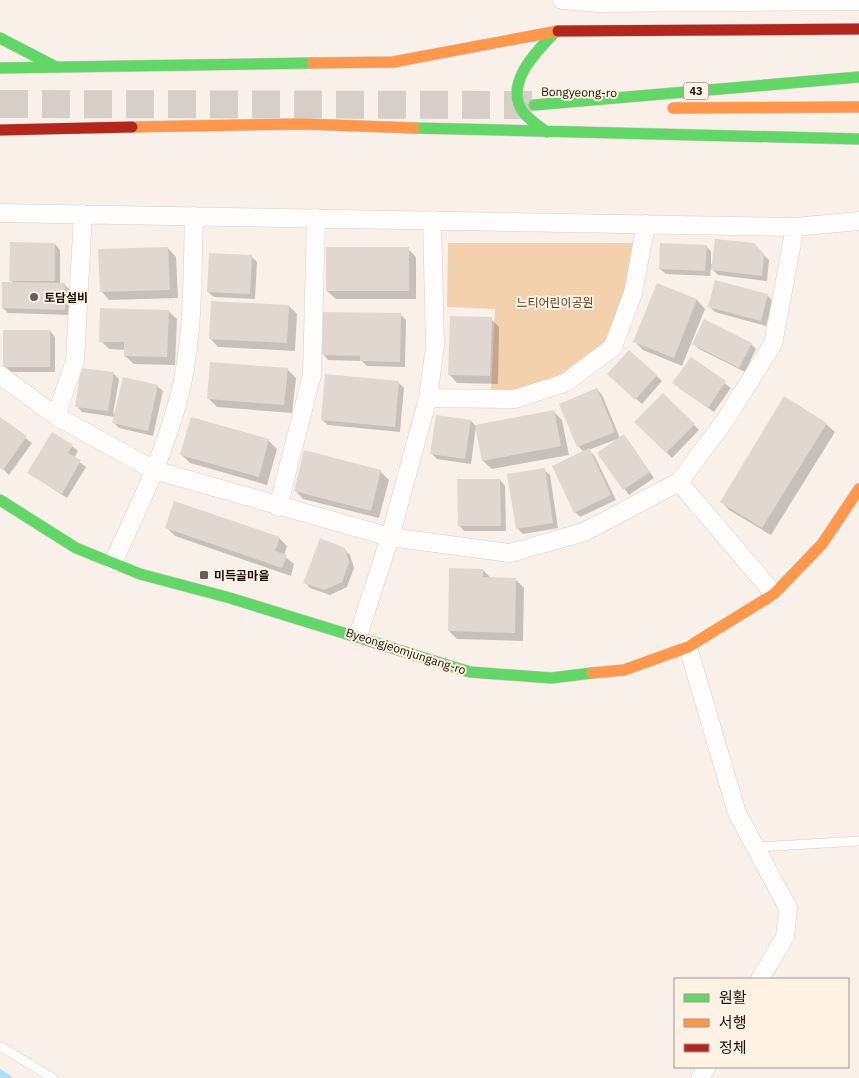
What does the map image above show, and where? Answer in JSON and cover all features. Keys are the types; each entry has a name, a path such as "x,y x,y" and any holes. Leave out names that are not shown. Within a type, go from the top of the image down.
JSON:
{"main road":[{"path":"0,68 393,62 556,32 859,29"},
{"path":"547,132 521,110 517,84 529,60 556,32"},
{"path":"0,38 56,67"},
{"name":"Bongyeong-ro","path":"643,108 534,105 859,77"},
{"name":"43","path":"663,108 722,110 859,107"},
{"path":"0,130 304,124 859,139"},
{"name":"Byeongjeomjungang-ro","path":"0,500 76,548 140,574 230,598 358,636 470,672 551,678 624,670 688,647 774,594 822,544 859,488"}],"street":[{"path":"562,0 598,3 859,2"},
{"path":"0,213 795,227 859,221"},
{"path":"56,416 75,362 83,214"},
{"path":"113,563 154,470 178,402 188,351 194,216"},
{"path":"278,506 312,376 316,218"},
{"path":"358,636 390,537 428,398 435,346 432,220"},
{"path":"428,398 515,399 565,383 613,347 633,293 646,224"},
{"path":"0,375 56,416 154,470 390,537 510,553 584,532 679,482 724,422 773,344 786,283 795,227"},
{"path":"679,482 774,594"},
{"path":"688,647 737,813 788,908 785,938 761,978"}],"lane":[{"path":"756,847 859,841"},
{"path":"0,1046 53,1078"}],"green space":[{"name":"느티어린이공원","path":"448,243 634,243 626,288 605,341 564,376 511,392 491,390 495,309 447,307"}],"building":[{"path":"715,239 754,243 764,254 762,276 711,270"},
{"path":"10,242 55,243 55,281 9,281"},
{"path":"660,243 707,245 705,271 659,269"},
{"path":"168,247 170,290 100,292 98,249"},
{"path":"326,247 409,247 409,291 326,291"},
{"path":"209,253 252,255 250,294 207,292"},
{"path":"715,280 768,294 761,321 708,307"},
{"path":"2,282 65,283 65,310 2,308"},
{"path":"657,283 697,299 674,358 633,342"},
{"path":"211,301 289,305 287,343 209,339"},
{"path":"100,308 169,310 167,357 124,356 124,342 99,342"},
{"path":"323,312 401,313 400,362 360,361 360,356 322,355"},
{"path":"450,316 492,317 490,376 448,375"},
{"path":"704,319 752,343 739,368 692,344"},
{"path":"3,330 50,330 50,367 3,367"},
{"path":"629,350 657,375 635,400 607,374"},
{"path":"691,357 726,381 708,408 672,383"},
{"path":"210,362 288,368 284,405 207,399"},
{"path":"81,368 114,372 108,411 75,407"},
{"path":"325,374 399,381 395,427 321,420"},
{"path":"123,377 158,385 148,431 112,423"},
{"path":"597,388 615,432 577,447 559,404"},
{"path":"663,393 695,424 666,453 634,422"},
{"path":"784,396 827,423 762,528 720,502"},
{"path":"554,410 561,446 482,461 475,425"},
{"path":"436,415 471,420 465,459 430,454"},
{"path":"0,417 27,436 3,470 0,468"},
{"path":"191,417 269,439 259,477 180,455"},
{"path":"52,432 73,445 68,453 81,460 62,494 27,473"},
{"path":"624,434 650,472 623,490 597,453"},
{"path":"589,448 611,495 574,513 552,466"},
{"path":"304,450 381,470 371,511 294,491"},
{"path":"545,468 553,523 516,529 507,474"},
{"path":"457,479 500,479 501,526 458,526"},
{"path":"174,501 280,537 275,551 287,555 282,568 165,528"},
{"path":"320,538 345,548 349,562 342,582 324,590 303,583"},
{"path":"449,568 483,569 483,577 516,578 515,633 448,631"}],"waterway":[{"path":"0,1073 8,1078"}],"tunnel":[{"path":"0,104 534,105"}],"traffic: fast":[{"path":"547,132 523,112 518,101 517,90 520,79 532,57 556,31"},
{"path":"0,38 54,66"},
{"path":"0,68 312,63"},
{"path":"534,105 859,77"},
{"path":"414,128 859,139"},
{"path":"0,500 76,548 140,574 230,598 470,672 551,678 592,673"}],"traffic: slow":[{"path":"312,63 393,62 558,31"},
{"path":"673,108 859,107"},
{"path":"132,127 304,124 414,128"},
{"path":"592,673 624,670 688,647 774,594 822,544 859,489"}],"traffic: jam":[{"path":"558,31 859,29"},
{"path":"0,130 132,127"}],"place":[{"name":"토담설비","path":"34,297"},
{"name":"미득골마을","path":"204,575"}]}
